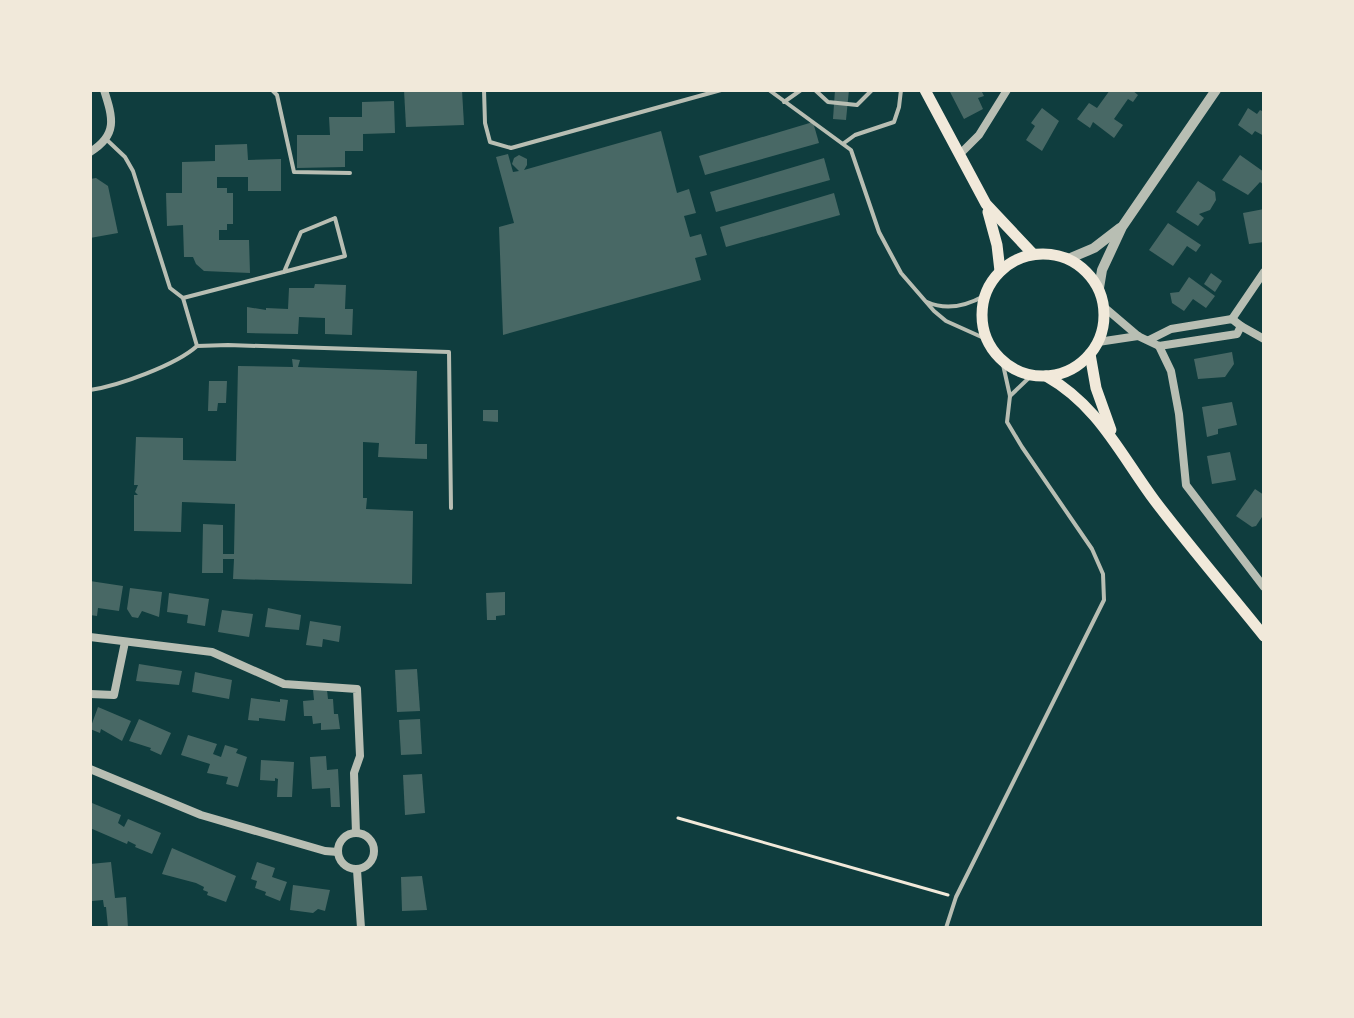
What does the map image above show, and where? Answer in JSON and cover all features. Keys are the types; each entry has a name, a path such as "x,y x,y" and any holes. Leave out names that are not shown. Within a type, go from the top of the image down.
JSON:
{"main road":[{"path":"925,90 986,204 1000,271"},
{"path":"986,204 1033,254"},
{"path":"1033,254 1051,254 1068,259 1081,266 1099,288 1104,307 1104,325 1098,342 1090,354 1070,369 1046,376 1016,370 1002,360 986,339 982,325 984,296 1000,271 1015,260 1033,254"},
{"path":"1090,354 1096,388 1114,439"},
{"path":"1046,376 1077,397 1114,439 1154,500 1264,636"}],"street":[{"path":"90,152 107,140 111,120 104,90"},
{"path":"960,154 979,135 1007,90"},
{"path":"1099,288 1102,270 1122,227 1216,90"},
{"path":"1068,259 1094,248 1122,227"},
{"path":"1149,340 1171,329 1232,319 1264,272"},
{"path":"1104,307 1138,336 1159,346 1166,357 1174,385 1186,485 1264,587"},
{"path":"1232,319 1264,339"},
{"path":"1159,346 1237,334 1241,326"},
{"path":"1098,342 1138,336"},
{"path":"90,637 212,652 284,684 357,689 360,756 354,773 356,833"},
{"path":"90,694 114,695 125,642"},
{"path":"90,769 201,815 325,851 338,852"},
{"path":"356,833 369,838 375,851 370,864 357,870 344,865 338,852 343,839 356,833"},
{"path":"357,870 361,928"}],"lane":[{"path":"272,90 277,95 294,172 350,173"},
{"path":"484,90 485,123 490,142 511,148 721,90"},
{"path":"784,102 801,90"},
{"path":"815,90 828,102 857,105 872,90"},
{"path":"844,143 855,135 894,122 901,90"},
{"path":"770,91 851,150 888,253 901,273 946,321 986,339"},
{"path":"107,140 125,157 133,171 170,288 183,298 197,346"},
{"path":"183,298 284,272 345,256 335,218 301,232 284,272"},
{"path":"925,301 946,307 972,303 984,296"},
{"path":"90,390 105,388 186,356 197,346 449,352 451,508"},
{"path":"946,928 956,897 1104,600 1103,574 1092,549 1007,422 1010,396 1002,360"},
{"path":"1010,396 1032,375"}],"path":[{"path":"678,818 956,897"}],"building":[{"path":"404,90 462,90 464,125 406,127"},
{"path":"835,90 849,90 846,120 833,119"},
{"path":"949,90 981,90 984,96 978,98 983,109 964,119"},
{"path":"1110,90 1132,90 1138,95 1133,102 1128,99 1114,119 1123,125 1114,138 1093,122 1090,128 1077,119 1089,103 1097,108"},
{"path":"394,101 395,133 363,134 363,151 345,151 345,167 297,168 297,135 330,135 329,117 362,117 362,102"},
{"path":"1042,108 1059,121 1042,151 1026,140 1035,126 1031,123"},
{"path":"1248,108 1257,114 1260,110 1264,112 1264,136 1255,131 1252,135 1238,125"},
{"path":"813,122 819,143 705,175 699,156"},
{"path":"661,131 677,193 689,189 696,213 684,216 690,237 701,234 707,255 695,258 701,280 503,335 499,227 514,223 496,157 508,154 513,172 519,171 512,164 519,155 527,159 524,170"},
{"path":"247,144 248,160 281,159 281,191 248,191 248,177 217,177 217,188 227,188 227,193 233,193 233,224 227,224 227,230 219,230 219,240 249,240 250,273 204,271 193,257 184,257 183,225 167,226 166,193 182,193 182,162 215,161 215,145"},
{"path":"1240,155 1264,172 1264,185 1260,182 1248,195 1222,180"},
{"path":"824,158 830,180 716,212 710,192"},
{"path":"96,178 108,186 118,233 90,238 90,179"},
{"path":"1198,181 1215,192 1216,200 1210,210 1199,214 1204,218 1198,226 1176,212"},
{"path":"834,193 840,215 726,247 720,227"},
{"path":"1264,209 1264,242 1249,244 1243,213"},
{"path":"1168,223 1201,245 1196,252 1187,246 1173,266 1149,250"},
{"path":"1211,273 1222,281 1215,292 1204,284"},
{"path":"1189,277 1215,296 1206,308 1193,299 1184,311 1172,303 1170,293 1179,292"},
{"path":"315,284 346,285 345,309 353,309 352,335 325,334 325,318 299,317 298,334 247,333 247,307 288,309 289,288 314,288"},
{"path":"1232,352 1234,364 1225,377 1198,379 1194,359"},
{"path":"292,359 300,360 298,367 417,371 415,444 427,444 427,459 378,457 379,443 363,442 363,498 367,498 366,509 413,511 412,584 233,579 234,559 223,559 223,573 202,573 203,524 223,525 223,554 234,554 235,504 182,502 181,532 134,531 134,495 138,495 135,492 138,485 134,485 136,437 183,438 183,460 236,461 238,366 293,367"},
{"path":"209,381 227,381 226,403 218,403 217,411 208,411"},
{"path":"1232,402 1237,425 1218,429 1218,434 1207,437 1202,407"},
{"path":"483,410 498,410 498,422 483,421"},
{"path":"1230,452 1236,480 1212,484 1207,456"},
{"path":"1255,489 1264,495 1264,514 1252,527 1236,516"},
{"path":"90,581 123,586 119,611 98,608 97,616 90,615"},
{"path":"130,588 162,592 159,617 142,611 138,618 132,617 127,609"},
{"path":"505,592 505,615 496,616 496,620 487,620 486,593"},
{"path":"169,593 209,599 205,626 187,623 188,615 167,612"},
{"path":"268,608 301,615 299,630 265,627"},
{"path":"222,610 253,614 249,637 218,632"},
{"path":"310,621 341,626 339,642 323,639 322,647 306,645"},
{"path":"139,664 182,671 179,685 136,681"},
{"path":"417,669 420,711 397,712 395,670"},
{"path":"195,672 232,680 229,699 192,692"},
{"path":"313,690 327,690 328,699 333,699 334,714 338,714 340,729 321,730 321,723 313,724 312,716 304,716 303,701 314,700"},
{"path":"251,698 280,702 280,699 288,700 285,721 248,720"},
{"path":"98,707 131,721 122,741 101,729 100,733 90,729"},
{"path":"139,719 171,733 161,755 151,748 129,741"},
{"path":"420,719 422,754 401,755 399,720"},
{"path":"188,735 217,744 213,754 221,757 225,745 238,749 236,753 247,757 238,787 226,784 228,777 207,773 210,764 181,755"},
{"path":"326,756 327,770 338,769 340,807 331,807 330,788 312,789 310,757"},
{"path":"261,760 294,762 292,797 277,797 278,779 260,780"},
{"path":"422,774 425,813 405,815 403,775"},
{"path":"92,803 121,815 118,823 124,827 128,819 161,833 152,854 128,841 127,844 90,828"},
{"path":"172,848 236,876 226,902 207,895 204,887 196,883 162,874"},
{"path":"111,862 115,898 126,897 128,928 108,928 103,900 92,901 90,864"},
{"path":"257,862 275,868 272,877 287,882 280,901 255,888 257,881 251,879"},
{"path":"422,876 427,910 402,911 401,877"},
{"path":"293,885 330,890 325,911 290,910"}]}
